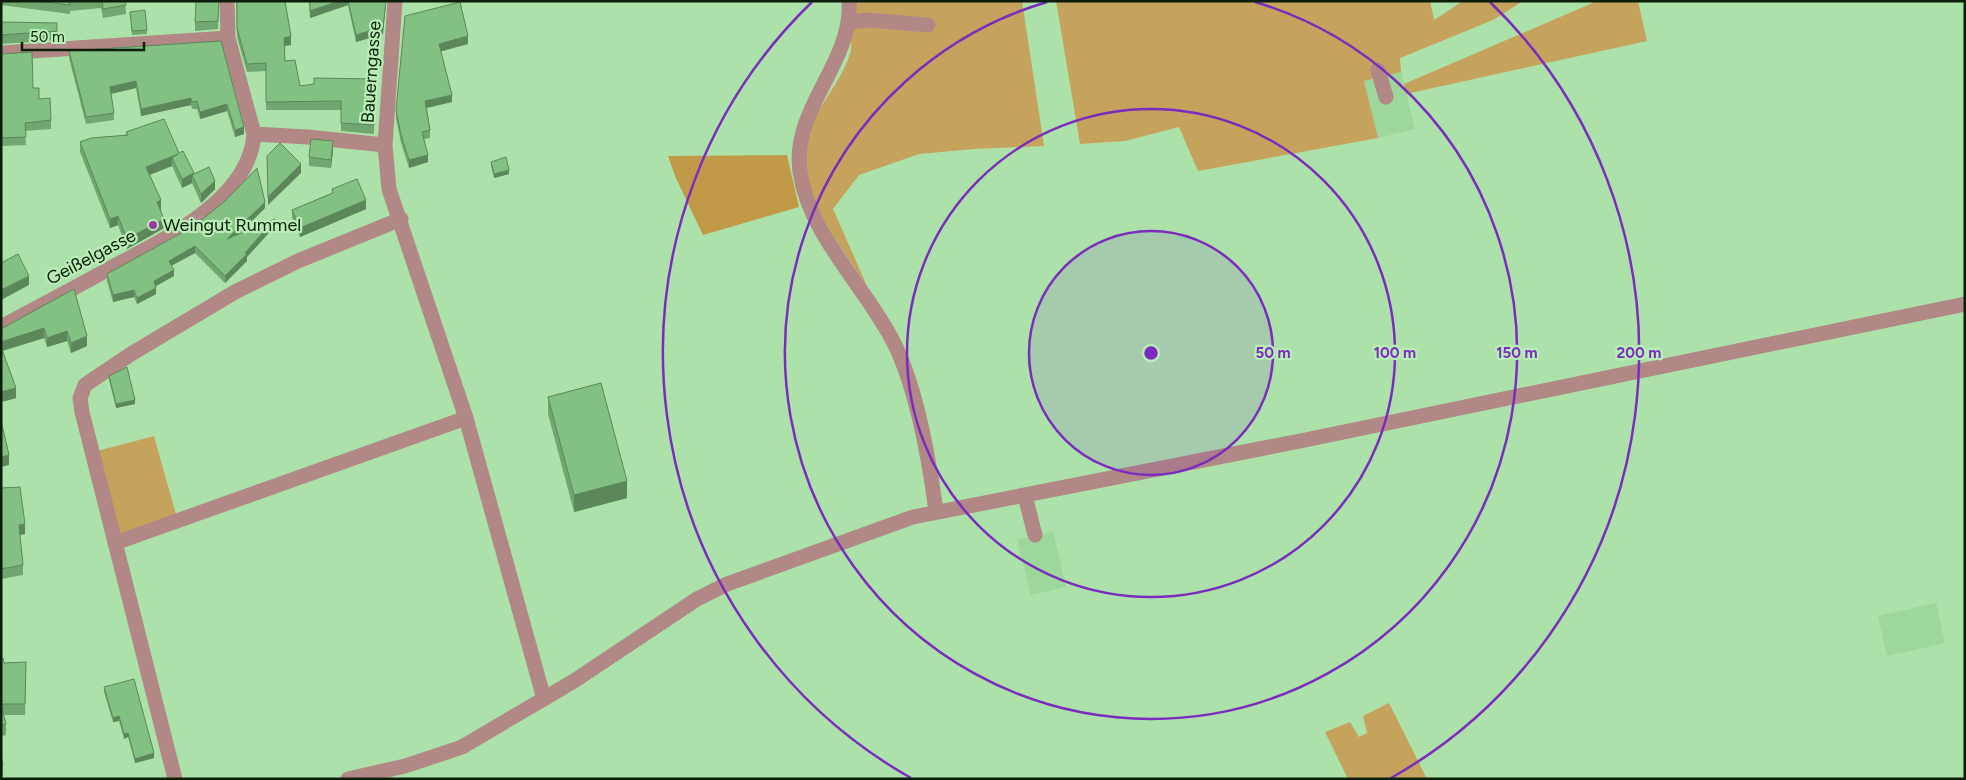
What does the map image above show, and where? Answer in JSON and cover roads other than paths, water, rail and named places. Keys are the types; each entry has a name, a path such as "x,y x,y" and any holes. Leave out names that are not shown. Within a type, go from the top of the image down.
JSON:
{"street":[{"name":"Geißelgasse","path":"1,327 194,220 217,201 235,180 252,151 254,134 228,38 227,1"},
{"name":"Bauerngasse","path":"395,1 385,145 389,189 466,418 544,700"},
{"path":"849,1 849,22 845,39 805,122 798,155 800,172 811,211 894,343 905,370 931,476 936,511"},
{"path":"849,22 868,20 928,25"},
{"path":"1,54 228,38"},
{"path":"1378,70 1386,98"},
{"name":"Bauerngasse","path":"254,134 308,137 385,145"},
{"path":"175,779 80,398 86,385 131,354 235,292 298,262 402,226"},
{"path":"348,779 405,766 462,747 544,700 668,617 727,584 890,525 936,511 1025,496 1965,304"},
{"path":"115,543 466,418"},
{"path":"1025,496 1035,536"}],"place":[{"name":"Weingut Rummel","path":"153,225"}]}
